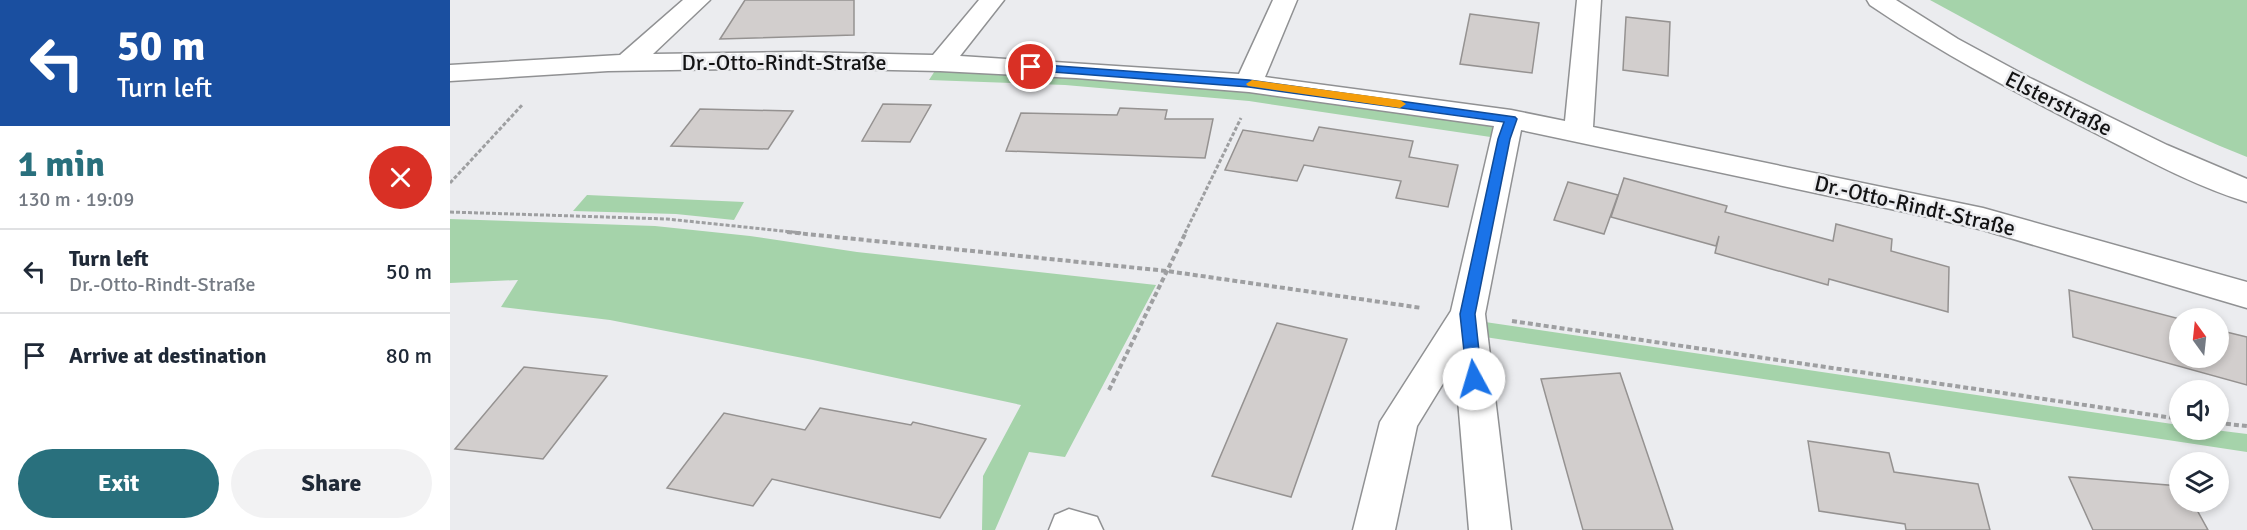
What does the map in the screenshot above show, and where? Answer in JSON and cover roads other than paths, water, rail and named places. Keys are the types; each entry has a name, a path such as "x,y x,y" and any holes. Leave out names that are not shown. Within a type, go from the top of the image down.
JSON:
{"street":[{"name":"Dr.-Otto-Rindt-Straße","path":"627,63 698,0"},
{"path":"940,63 992,0"},
{"path":"1249,83 1285,0"},
{"path":"1578,132 1588,0"},
{"name":"Elsterstraße","path":"1880,0 1953,47 2008,78 2133,141 2247,191"},
{"name":"Dr.-Otto-Rindt-Straße","path":"450,73 627,63 798,60 940,63 1249,83 1511,119 1578,132 1983,219 2247,295"},
{"path":"1490,530 1468,314 1504,139 1511,119"},
{"path":"1374,530 1399,422 1468,314"}]}
